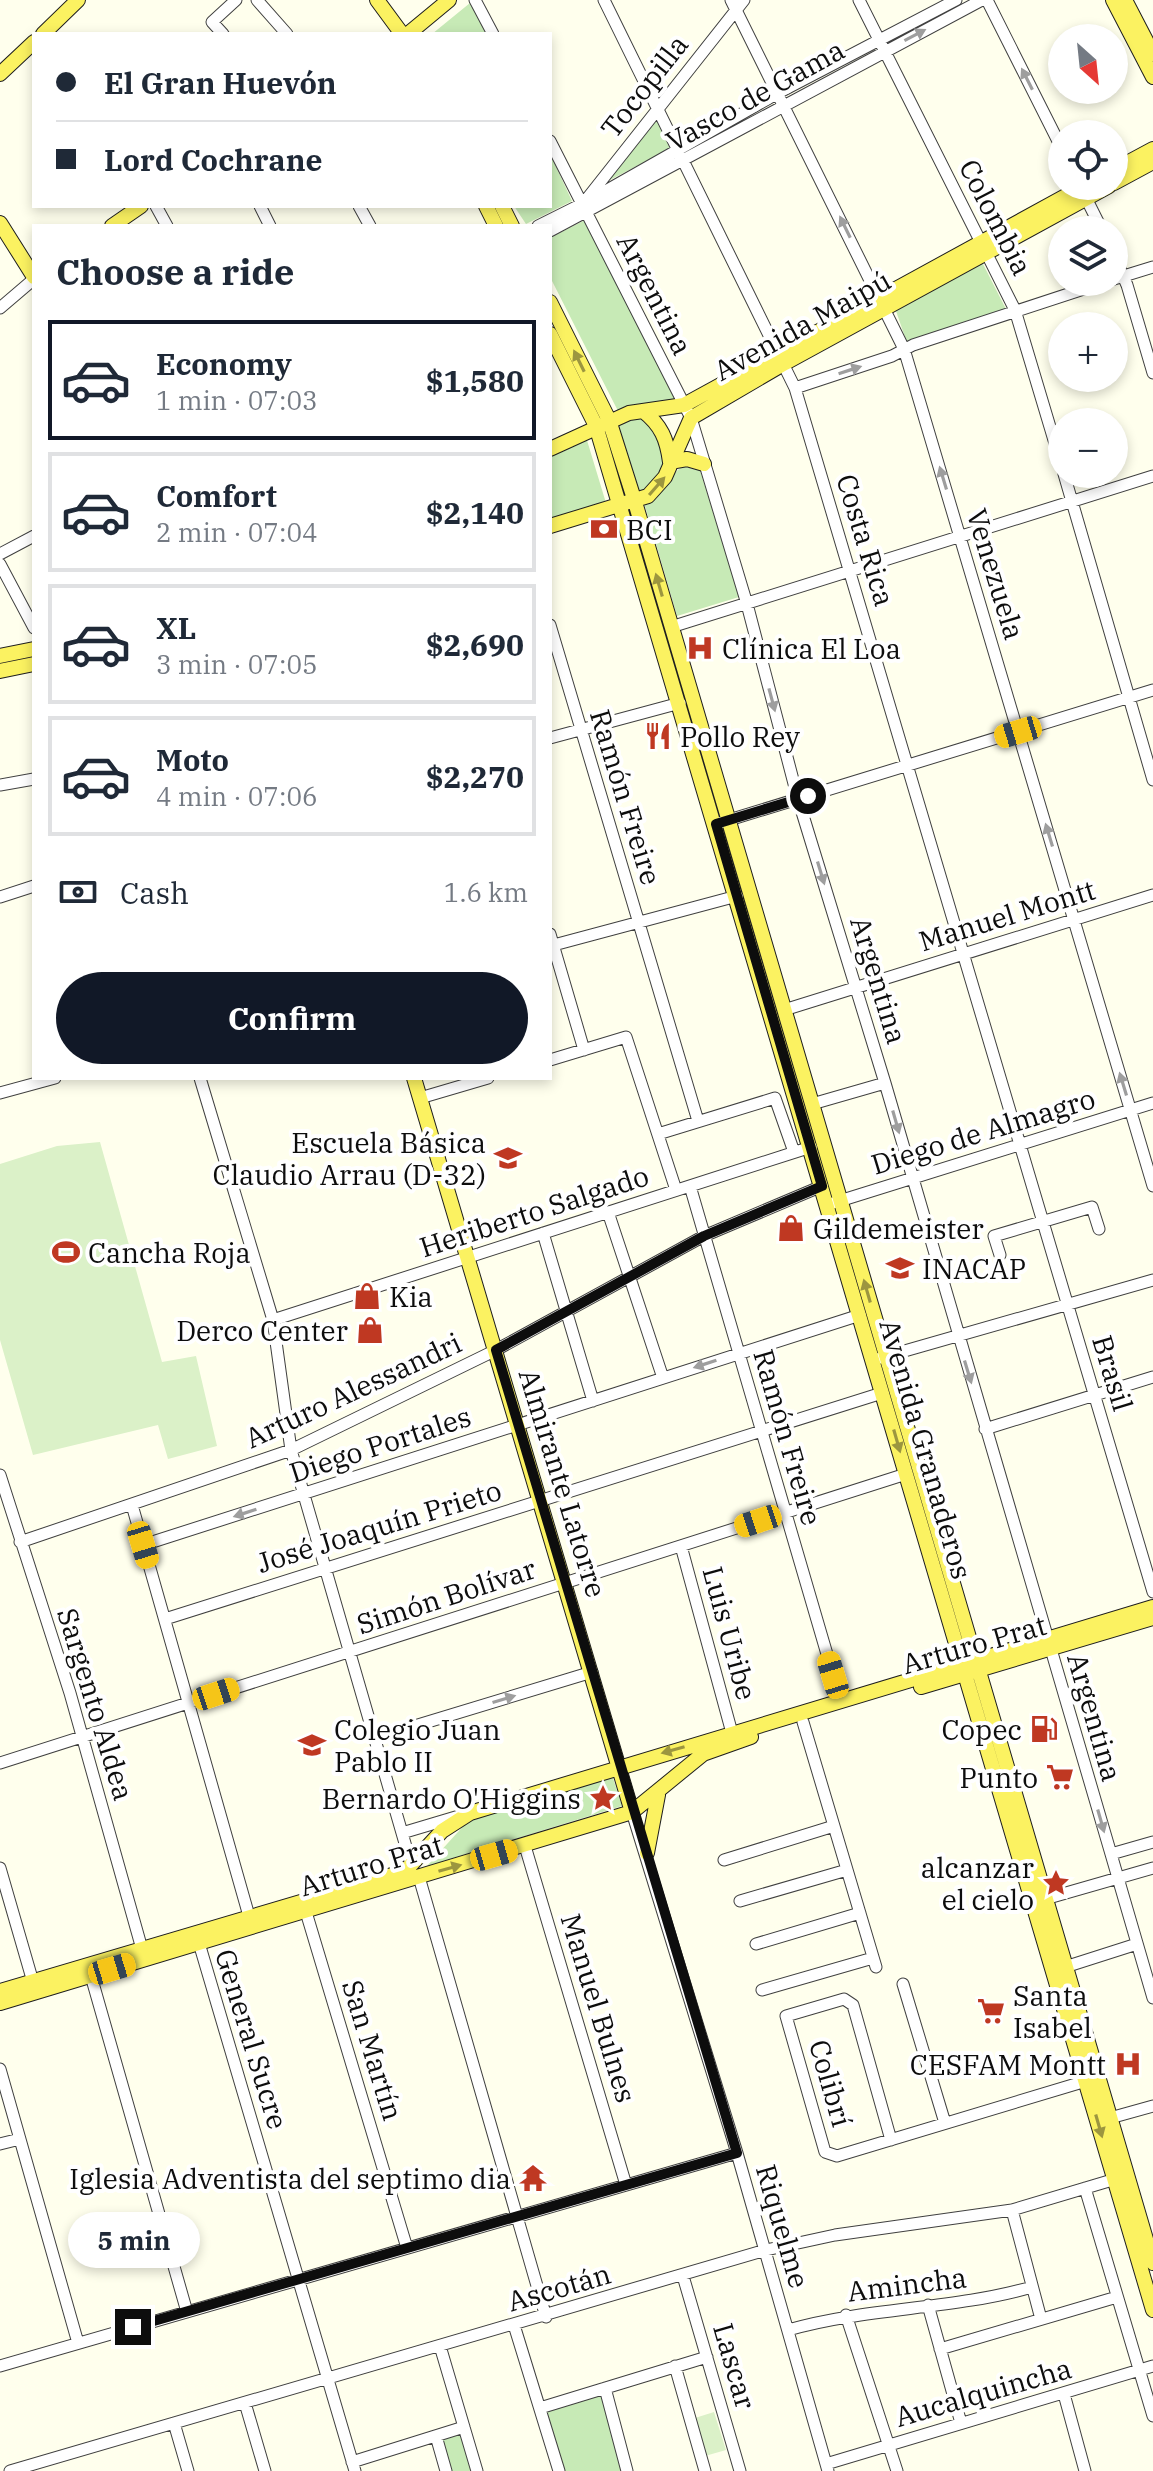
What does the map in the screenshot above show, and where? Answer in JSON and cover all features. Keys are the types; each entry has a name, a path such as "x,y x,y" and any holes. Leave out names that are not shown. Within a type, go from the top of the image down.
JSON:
{"main road":[{"path":"46,32 78,0"},
{"path":"377,0 403,32"},
{"path":"408,32 449,0"},
{"path":"1113,0 1153,77"},
{"path":"1125,0 1153,54"},
{"path":"0,74 32,44"},
{"path":"1128,162 1153,149"},
{"name":"Avenida Maipú","path":"1128,176 1153,162"},
{"name":"Avenida Maipú","path":"552,448 602,423 643,411 688,411 1064,200"},
{"path":"115,224 138,208"},
{"path":"0,223 32,275"},
{"name":"Avenida Granaderos","path":"552,307 602,423 680,703 784,1010 812,1104 860,1315 880,1358 882,1393 1045,1899 1110,2118 1120,2177 1153,2310"},
{"name":"Avenida Granaderos","path":"552,337 602,423"},
{"path":"643,411 659,426 667,442 670,462"},
{"path":"552,525 627,504 659,487 688,411"},
{"path":"670,462 687,459 704,464"},
{"name":"Avenida Granaderos","path":"627,504 671,627 722,822 737,896 822,1186 834,1202 880,1358 1086,2081 1153,2263"},
{"path":"0,656 32,649"},
{"path":"0,671 32,664"},
{"name":"Almirante Latorre","path":"415,1080 632,1812"},
{"name":"Arturo Prat","path":"0,1991 399,1873 525,1846 632,1812 703,1754 1049,1644 1153,1607"},
{"name":"Arturo Prat","path":"1049,1644 1153,1618"},
{"name":"Arturo Prat","path":"0,2003 306,1912 415,1871 442,1831 470,1813 732,1733 970,1668"},
{"path":"647,1853 658,1793"}],"street":[{"path":"219,32 208,26 236,0"},
{"path":"257,0 285,32"},
{"path":"475,0 492,32"},
{"name":"Costa Rica","path":"604,0 795,388 1068,1305"},
{"name":"Tocopilla","path":"585,208 656,107 733,6 744,0"},
{"name":"Colombia","path":"859,0 1015,310 1048,420"},
{"name":"Vasco de Gama","path":"543,224 682,163 785,107 956,0"},
{"path":"985,0 1048,122"},
{"name":"Vasco de Gama","path":"552,230 680,149 778,93 985,0"},
{"name":"Venezuela","path":"733,6 904,349 1153,1186"},
{"name":"Argentina","path":"552,145 688,411 747,604 798,799 885,1083 1118,1878"},
{"path":"1128,275 1153,267"},
{"path":"0,308 32,280"},
{"path":"795,388 1060,296"},
{"path":"1125,296 1153,373"},
{"path":"671,627 1153,476"},
{"path":"1068,488 1153,780"},
{"path":"0,554 32,537"},
{"path":"0,564 32,624"},
{"name":"Ramón Freire","path":"552,632 698,1121"},
{"path":"722,822 1153,690"},
{"path":"552,737 680,703"},
{"path":"0,785 32,779"},
{"path":"0,897 32,887"},
{"name":"Manuel Montt","path":"784,1010 1153,895"},
{"path":"552,941 737,896"},
{"path":"552,944 584,1050"},
{"path":"552,1059 626,1037 676,1190"},
{"path":"0,1093 48,1080"},
{"path":"201,1080 273,1320 291,1450 546,2317"},
{"path":"420,1098 481,1080"},
{"path":"812,1104 885,1083"},
{"path":"658,1134 775,1098 794,1152"},
{"name":"Diego de Almagro","path":"834,1202 1153,1103"},
{"name":"Heriberto Salgado","path":"273,1320 811,1147"},
{"name":"Ramón Freire","path":"690,1186 841,1702"},
{"name":"Arturo Alessandri","path":"20,1542 291,1450 496,1350 704,1236 822,1186"},
{"path":"1000,1255 994,1236 1092,1207 1099,1229"},
{"path":"608,1212 663,1378"},
{"path":"543,1233 593,1401"},
{"path":"880,1358 1153,1280"},
{"name":"Brasil","path":"1068,1305 1153,1592"},
{"name":"Diego Portales","path":"143,1545 860,1315"},
{"path":"985,1429 1153,1377"},
{"name":"José Joaquín Prieto","path":"165,1619 325,1566 882,1393"},
{"name":"Simón Bolívar","path":"0,1763 906,1474"},
{"name":"Sargento Aldea","path":"0,1475 83,1737 142,1949"},
{"path":"132,1505 249,1916"},
{"name":"Luis Uribe","path":"681,1546 732,1733"},
{"path":"375,1738 592,1672"},
{"path":"762,1990 874,1962 803,1722"},
{"name":"Riquelme","path":"632,1812 766,2250 827,2469"},
{"name":"Arturo Prat","path":"402,1833 470,1813"},
{"path":"724,1860 834,1826"},
{"path":"1111,1854 1153,1842"},
{"name":"Manuel Bulnes","path":"525,1846 626,2185"},
{"path":"0,1868 33,1982"},
{"path":"1045,1899 1153,1868"},
{"path":"740,1901 847,1870"},
{"path":"1118,1878 1153,1998"},
{"name":"San Martín","path":"306,1912 407,2248"},
{"path":"756,1944 860,1913"},
{"name":"General Sucre","path":"199,1943 354,2466"},
{"path":"1065,1967 1137,1944"},
{"path":"91,1976 187,2312"},
{"path":"903,1984 945,2123"},
{"name":"Colibrí","path":"844,1999 853,2005 891,2140 837,2156 825,2152 786,2016 844,1999"},
{"path":"0,2069 78,2343"},
{"path":"891,2140 1086,2081"},
{"path":"1110,2118 1153,2106"},
{"path":"0,2144 20,2139"},
{"path":"0,2366 737,2153"},
{"name":"Ascotán","path":"10,2471 546,2317 766,2250 816,2238 1012,2210 1120,2177"},
{"path":"1085,2188 1153,2416"},
{"path":"1012,2210 1041,2319"},
{"name":"Lascar","path":"683,2276 740,2471"},
{"name":"Amincha","path":"788,2330 846,2315 999,2297 1032,2287"},
{"path":"940,2349 1117,2297"},
{"path":"928,2305 961,2423"},
{"path":"846,2315 897,2471"},
{"path":"514,2325 559,2471"},
{"path":"440,2346 477,2471"},
{"path":"540,2408 707,2357"},
{"name":"Lascar","path":"675,2366 705,2471"},
{"name":"Aucalquincha","path":"827,2469 888,2445 1153,2366"},
{"path":"605,2388 627,2471"},
{"path":"1064,2394 1080,2470"},
{"path":"245,2403 265,2471"},
{"path":"174,2423 188,2471"},
{"path":"354,2466 464,2427"},
{"path":"436,2436 446,2471"}],"green space":[{"path":"470,3 486,32 434,32"},
{"path":"655,117 671,148 608,181"},
{"path":"552,158 572,201 526,224 515,208 552,208"},
{"path":"585,220 675,398 673,402 618,411 552,281 552,237"},
{"path":"982,262 1007,311 907,343 896,311"},
{"path":"632,418 643,418 652,429 663,449 664,459 656,477 637,496 616,425"},
{"path":"586,437 606,503 552,519 552,455"},
{"path":"682,466 700,470 739,597 677,616 644,503"},
{"name":"Cancha Roja","path":"100,1142 162,1362 196,1356 217,1446 168,1459 158,1425 33,1455 0,1340 0,1164 57,1146"},
{"path":"612,1775 622,1806 427,1866 467,1822"},
{"path":"604,2392 623,2471 563,2471 546,2410"},
{"path":"714,2412 726,2450 705,2456 695,2418"},
{"path":"462,2432 474,2471 451,2471 441,2439"}],"place":[{"name":"BCI","path":"604,529"},
{"name":"Clínica El Loa","path":"700,648"},
{"name":"Pollo Rey","path":"658,736"},
{"name":"Escuela Básica Claudio Arrau (D-32)","path":"508,1158"},
{"name":"Gildemeister","path":"791,1228"},
{"name":"Cancha Roja","path":"66,1252"},
{"name":"INACAP","path":"900,1268"},
{"name":"Kia","path":"367,1296"},
{"name":"Derco Center","path":"370,1330"},
{"name":"Copec","path":"1044,1729"},
{"name":"Colegio Juan Pablo II","path":"312,1745"},
{"name":"Punto","path":"1060,1777"},
{"name":"Bernardo O'Higgins","path":"603,1798"},
{"name":"alcanzar el cielo","path":"1056,1883"},
{"name":"Santa Isabel","path":"991,2011"},
{"name":"CESFAM Montt","path":"1128,2064"},
{"name":"Iglesia Adventista del septimo dia","path":"533,2178"}],"route":[{"path":"133,2327 737,2153 632,1812 496,1350 704,1236 822,1186 716,824 808,796"}]}
